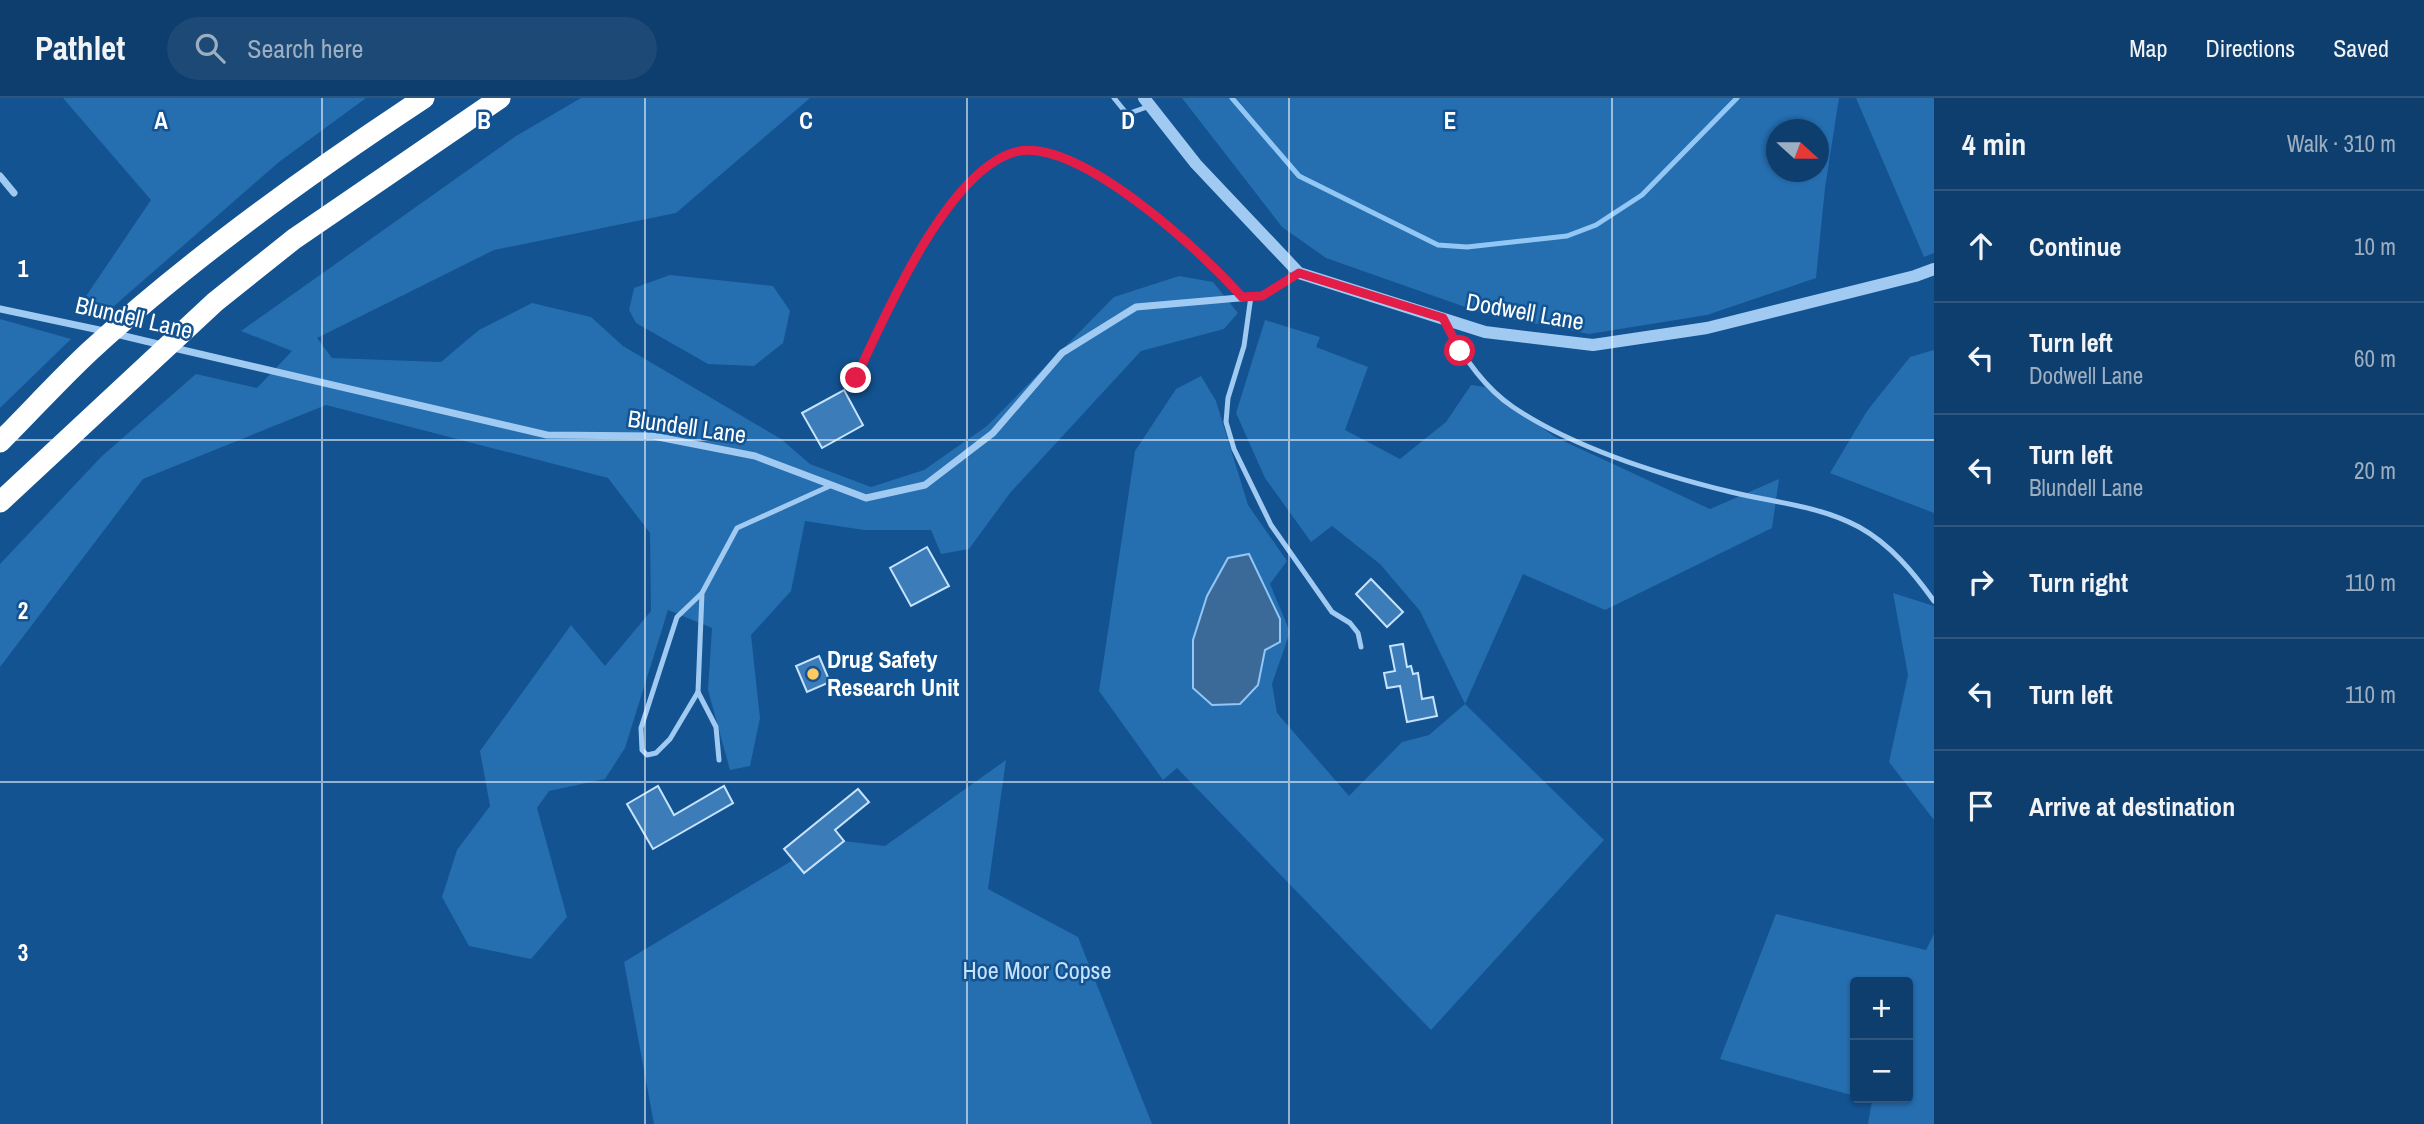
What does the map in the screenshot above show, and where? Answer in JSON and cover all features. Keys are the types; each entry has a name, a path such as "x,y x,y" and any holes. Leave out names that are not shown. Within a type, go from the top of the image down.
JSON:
{"highway":[{"path":"0,442 89,352 138,310 326,163 424,98"},
{"path":"0,502 215,302 294,239 500,98"}],"street":[{"name":"Dodwell Lane","path":"1147,102 1196,163 1299,273 1485,332 1593,345 1706,328 1934,269"},
{"path":"0,176 14,193"},
{"name":"Blundell Lane","path":"0,309 547,435 653,436 755,456 866,498 925,485 993,433 1062,354 1136,307 1262,296 1299,273"}],"lane":[{"path":"1114,98 1127,114 1147,102"},
{"path":"856,378 906,271 935,228 990,164 1018,151 1056,154 1120,190 1184,240 1247,297 1244,346 1227,397 1226,422 1234,449 1271,525 1332,612 1350,623 1358,633 1361,647"},
{"path":"1443,318 1460,351 1511,406 1595,448 1647,467 1730,492 1823,510 1880,540 1917,578 1934,601"},
{"path":"702,593 698,692 670,739 656,753 647,755 642,750 641,728 677,617 702,593 737,528 832,485"},
{"path":"698,692 716,727 719,761"}],"green space":[{"path":"63,98 366,98 279,162 106,313 80,305 151,200"},
{"path":"581,98 810,98 676,213 494,250 317,338 332,358 441,362 479,330 532,303 591,317 623,346 781,439 810,464 871,487 924,470 987,426 1114,297 1179,276 1213,282 1238,313 1224,329 1141,351 1010,493 969,549 941,554 931,530 864,530 805,521 791,591 751,635 760,718 750,766 730,770 708,690 712,628 668,610 625,748 605,779 549,791 537,808 567,917 531,959 469,946 442,897 457,850 490,806 480,751 571,625 605,666 651,611 650,533 608,478 326,405 143,479 0,667 0,564 102,456 196,374 257,388 292,351 241,331 516,136"},
{"path":"1182,98 1839,98 1829,162 1829,119 1766,119 1766,182 1826,182 1816,278 1707,315 1589,334 1485,314 1326,258 1282,227"},
{"path":"1856,98 1934,98 1934,253 1924,257"},
{"path":"670,275 773,286 790,311 783,343 754,366 708,364 636,323 629,310 634,288"},
{"path":"0,319 71,339 0,408"},
{"path":"1265,320 1320,337 1316,347 1368,367 1345,430 1400,459 1446,422 1471,385 1485,387 1555,437 1710,509 1779,479 1772,528 1605,610 1523,574 1465,704 1420,611 1380,564 1332,526 1311,542 1265,478 1236,413"},
{"path":"1934,350 1934,513 1830,473 1867,411 1910,357"},
{"path":"1201,376 1216,401 1248,505 1287,561 1270,584 1290,632 1272,684 1277,713 1349,796 1402,742 1429,735 1465,704 1604,840 1431,1030 1177,768 1163,780 1099,691 1135,451 1176,389"},
{"path":"1893,593 1934,606 1934,820 1889,762 1908,675"},
{"name":"Hoe Moor Copse","path":"1006,760 988,889 1078,937 1152,1124 654,1124 624,962 793,860 804,873 844,841 885,846"},
{"path":"1776,914 1926,950 1934,934 1934,1124 1868,1124 1872,1103 1913,1103 1913,977 1850,977 1850,1095 1720,1059"}],"shaded area":[{"path":"1249,554 1280,619 1280,642 1265,650 1258,685 1240,704 1212,705 1193,688 1193,640 1207,596 1228,558"}],"building":[{"path":"844,390 863,425 822,448 802,413"},
{"path":"927,547 949,586 911,606 890,568"},
{"path":"1371,579 1403,612 1387,627 1356,594"},
{"path":"1403,644 1407,667 1411,666 1413,674 1418,673 1422,699 1433,697 1437,716 1407,722 1400,686 1387,688 1384,673 1395,671 1390,646"},
{"name":"Drug Safety Research Unit","path":"819,656 830,682 807,692 796,666"},
{"path":"658,786 674,815 724,786 733,803 653,849 627,804"},
{"path":"858,789 869,802 835,830 844,841 804,873 784,849"}],"waterway":[{"path":"1232,98 1299,176 1438,245 1467,247 1567,236 1596,225 1642,195 1737,98"}],"place":[{"name":"Drug Safety Research Unit","path":"813,674"}],"route":[{"path":"856,378 906,271 935,228 976,177 990,164 1018,151 1056,154 1120,190 1184,240 1222,274 1242,297 1262,296 1299,273 1443,318 1460,351"}]}
